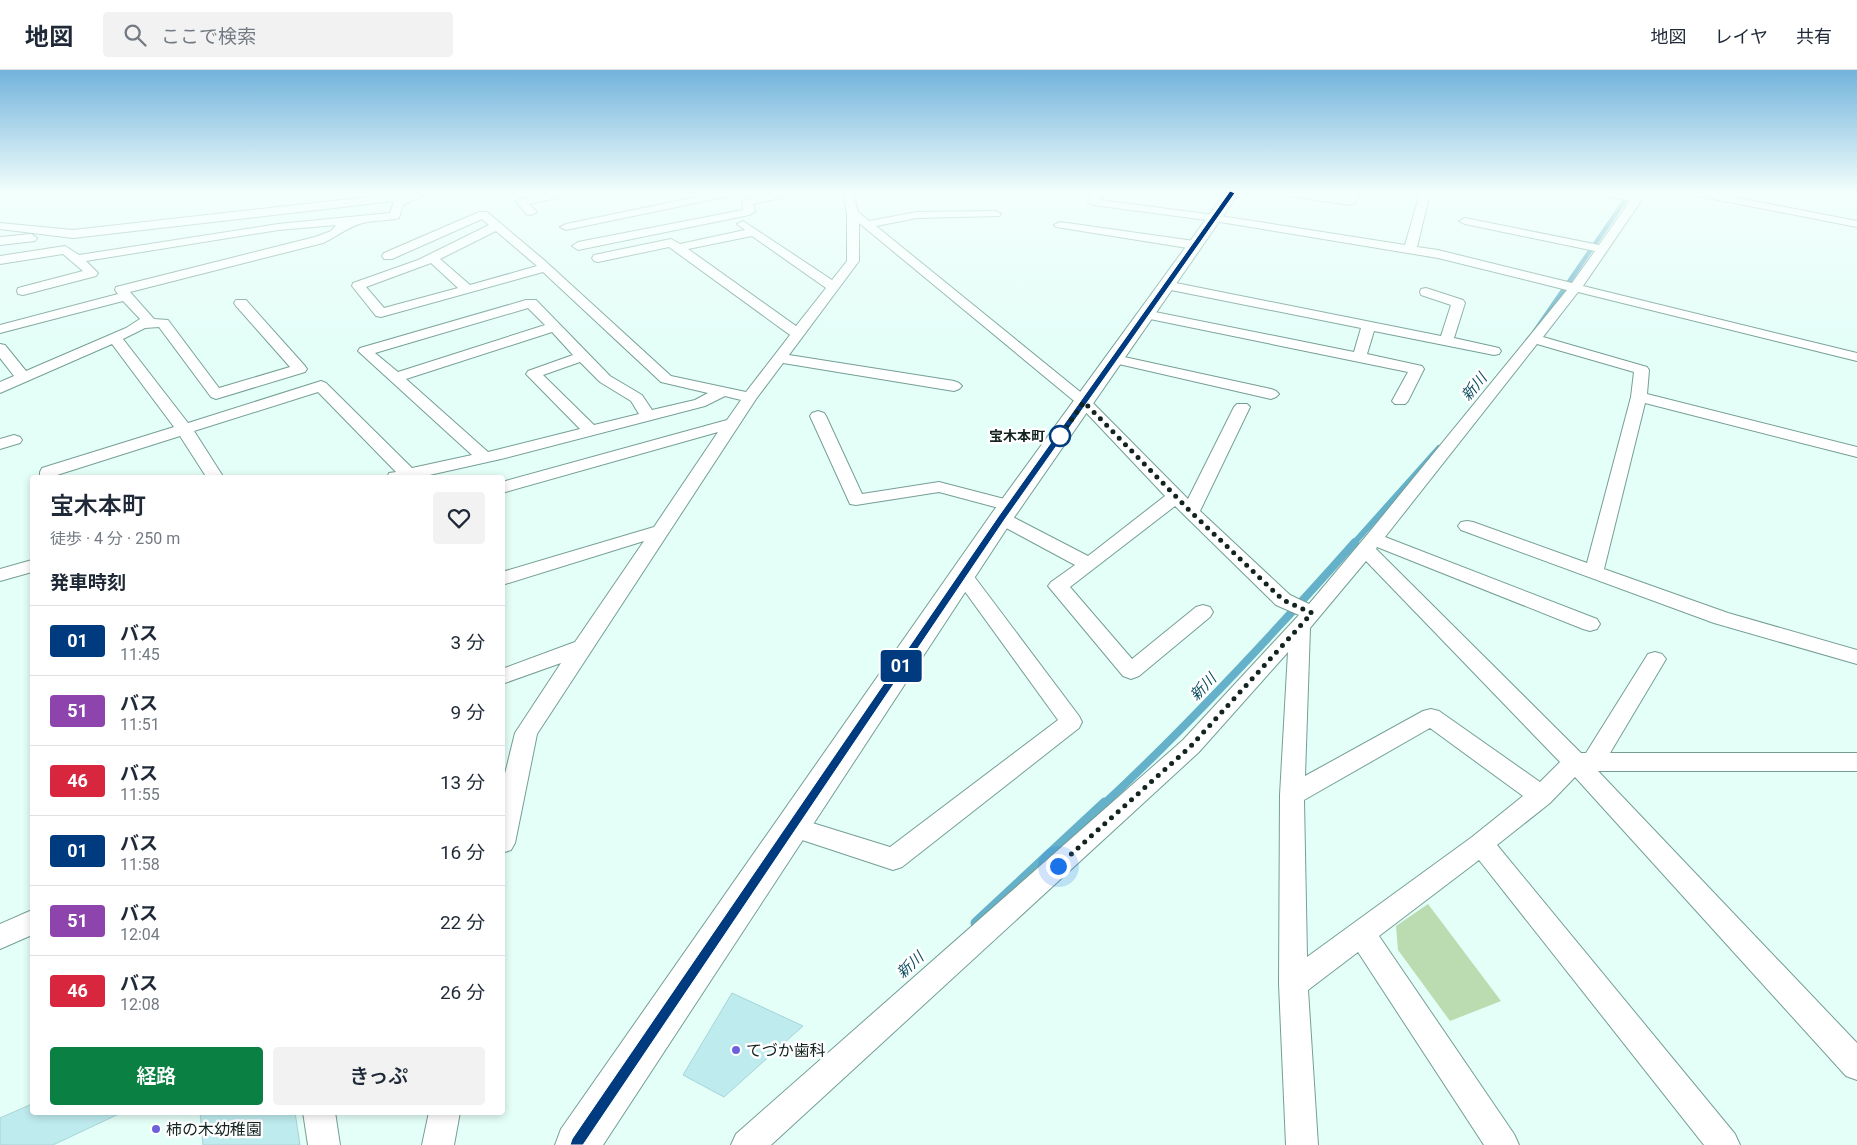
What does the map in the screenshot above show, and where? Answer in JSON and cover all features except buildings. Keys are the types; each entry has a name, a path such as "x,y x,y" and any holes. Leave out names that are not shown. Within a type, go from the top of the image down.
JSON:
{"main road":[{"path":"578,1145 1006,512 1194,245"}],"street":[{"path":"78,259 177,243"},
{"path":"0,388 131,331 148,320 120,290 306,243"},
{"path":"388,256 417,243"},
{"path":"462,243 432,258 358,286 381,313 545,268"},
{"path":"516,243 666,378 750,397"},
{"path":"578,246 593,243"},
{"path":"598,258 670,243"},
{"path":"671,243 798,334"},
{"path":"678,248 701,243"},
{"path":"770,243 834,287"},
{"path":"505,829 526,733 750,397 853,261 853,243"},
{"path":"891,243 1084,402 1191,512 1283,600 1306,619"},
{"path":"1182,243 1194,245"},
{"path":"1373,243 1484,265 1565,287 1857,358"},
{"path":"1410,249 1412,243"},
{"path":"1572,243 1602,249"},
{"path":"747,1145 1191,746 1306,619 1369,544 1535,339 1565,287 1606,243"},
{"path":"0,260 65,250 78,259 92,273 23,291"},
{"path":"432,258 467,289"},
{"path":"1166,285 1494,351"},
{"path":"1426,292 1458,303 1446,341"},
{"path":"0,329 126,296"},
{"path":"142,324 163,323 216,394 300,369 241,303"},
{"path":"484,457 365,351 531,303 606,379 637,398 648,416"},
{"path":"1145,314 1418,369 1400,401"},
{"path":"395,378 554,326"},
{"path":"1359,357 1369,326"},
{"path":"115,338 184,429 214,475"},
{"path":"1535,339 1642,370 1639,396 1594,572"},
{"path":"0,348 23,378"},
{"path":"584,356 533,374 591,431"},
{"path":"780,358 954,386"},
{"path":"1115,358 1271,394"},
{"path":"48,475 48,472 321,386 400,475"},
{"path":"405,475 700,403 723,391"},
{"path":"1639,396 1857,452"},
{"path":"1191,512 1242,407"},
{"path":"818,416 856,500 939,487 1006,512 1089,564"},
{"path":"505,487 733,423"},
{"path":"1176,496 1058,586 1131,671 1203,612"},
{"path":"1467,526 1721,618 1857,657"},
{"path":"505,578 662,530"},
{"path":"1369,544 1590,624"},
{"path":"1369,544 1584,762 1857,1065"},
{"path":"0,575 30,567"},
{"path":"793,827 893,859 1071,722 963,575"},
{"path":"1302,1145 1293,984 1292,795 1306,619"},
{"path":"505,676 584,647"},
{"path":"1293,984 1481,844 1584,762 1655,659"},
{"path":"1292,795 1431,717 1542,796"},
{"path":"1584,762 1857,762"},
{"path":"1481,844 1724,1145"},
{"path":"0,937 30,923"},
{"path":"1361,933 1503,1145"},
{"path":"319,1115 324,1145"},
{"path":"438,1145 444,1115"}],"green space":[{"path":"1428,904 1501,1001 1450,1021 1398,950 1396,926"}],"waterway":[{"name":"新川","path":"1535,331 1595,243"},
{"name":"新川","path":"1354,543 1439,448"},
{"name":"新川","path":"1104,804 1170,741 1233,676 1355,542"},
{"name":"新川","path":"976,923 1105,803"}],"bus line":[{"name":"01","path":"577,1145 1001,518 1196,243"}],"place":[{"name":"宝木本町","path":"1060,436"},
{"name":"てづか歯科","path":"736,1050"},
{"name":"柿の木幼稚園","path":"156,1129"}],"route":[{"path":"1058,866 1191,746 1312,613 1283,600 1191,512 1084,402 1060,436"}]}
